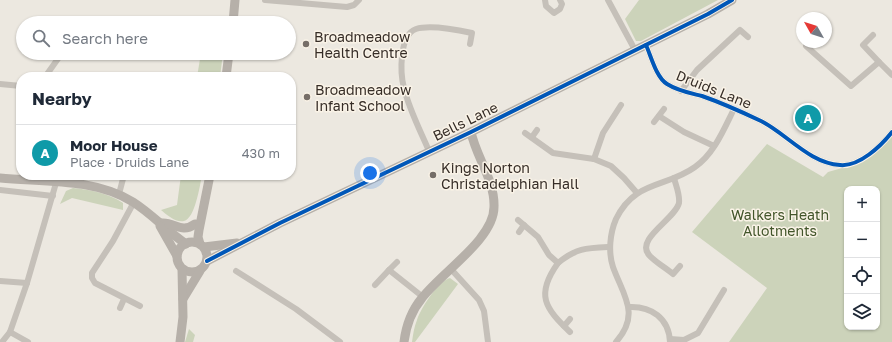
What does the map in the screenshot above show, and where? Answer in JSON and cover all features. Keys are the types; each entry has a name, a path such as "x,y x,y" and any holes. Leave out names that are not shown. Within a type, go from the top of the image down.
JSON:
{"street":[{"path":"234,16 235,0"},
{"path":"265,0 308,2 347,7 354,5 359,0"},
{"path":"545,0 546,6 554,13 560,9 562,4 560,0"},
{"path":"608,0 635,50"},
{"name":"Bells Lane","path":"207,261 242,242 471,132 646,45 708,14 732,0"},
{"path":"429,151 403,87 402,54 406,39 416,29 425,27 472,32 470,44"},
{"path":"681,91 697,70 740,30 748,37"},
{"path":"873,35 863,45 892,75"},
{"name":"Druids Lane","path":"646,45 662,78 667,84 681,91 702,96 762,122 822,161 840,165 851,164 861,160 892,132"},
{"path":"808,48 851,86 879,62"},
{"path":"49,72 57,60"},
{"path":"227,72 228,60"},
{"path":"0,84 16,86"},
{"path":"594,159 603,133 619,108 611,105"},
{"path":"654,122 664,108"},
{"path":"616,342 626,328 629,318 629,307 627,297 612,266 610,247 616,219 625,205 637,193 652,184 674,178 696,167 714,146 734,110"},
{"path":"659,116 684,132 714,146"},
{"path":"532,137 537,130"},
{"path":"404,342 412,315 423,297 482,237 491,224 494,209 489,181 471,132"},
{"path":"525,133 553,153 594,159 611,166 618,171 637,193"},
{"path":"0,178 16,179"},
{"path":"674,178 679,203 675,211 648,238 646,247 648,254 674,274 680,266"},
{"path":"22,180 99,187 119,194 134,202 186,243 202,246"},
{"path":"119,194 123,180"},
{"path":"183,299 207,261 207,254 198,237 209,180"},
{"path":"2,342 10,332 27,283 56,183"},
{"path":"0,190 52,196"},
{"path":"134,202 113,241 92,273 92,278 95,283 140,306"},
{"path":"177,256 180,248 186,243 202,211"},
{"path":"518,220 538,237 550,255 558,263"},
{"path":"159,222 179,228 189,228 195,224"},
{"path":"159,222 177,256 177,261 182,269 183,299 180,342"},
{"path":"519,232 524,225"},
{"name":"Bells Lane","path":"202,246 242,242"},
{"path":"570,332 552,314 546,302 545,293 552,272 558,263 580,249 610,247"},
{"path":"375,285 397,262"},
{"path":"450,268 480,300 484,311 488,342"},
{"path":"182,269 194,273 200,271"},
{"path":"390,270 423,297"},
{"path":"236,271 296,309 340,342"},
{"path":"0,280 27,283"},
{"path":"629,307 640,307 659,315 664,322 670,341 684,340 694,336 702,329 724,290"},
{"path":"719,297 726,302"},
{"path":"120,308 124,299"},
{"path":"564,326 570,319"},
{"path":"10,332 28,342"}],"green space":[{"path":"639,0 718,0 641,41 636,41 625,19"},
{"path":"200,60 222,60 221,72 198,72"},
{"name":"Walkers Heath Allotments","path":"892,135 892,342 729,342 767,288 692,232 767,144 823,177 828,172 863,162"},
{"path":"180,180 201,180 194,208 188,219 178,221 161,210 177,205"},
{"path":"73,188 105,194 123,203 123,210 72,198 60,204 66,191"},
{"path":"450,278 458,284 415,342 412,342 416,323 426,302 440,284"},
{"path":"189,329 195,335 193,342 185,342"}],"cycle path":[{"path":"207,261 280,223 471,132 708,14 732,0"},
{"path":"646,45 654,66 663,81 667,84 680,90 702,96 761,121 808,154 829,163 840,165 855,163 876,149 892,132"}],"place":[{"name":"Broadmeadow Health Centre","path":"306,44"},
{"name":"Broadmeadow Infant School","path":"307,97"},
{"name":"Moor House","path":"808,118"},
{"name":"Kings Norton Christadelphian Hall","path":"433,175"}]}
